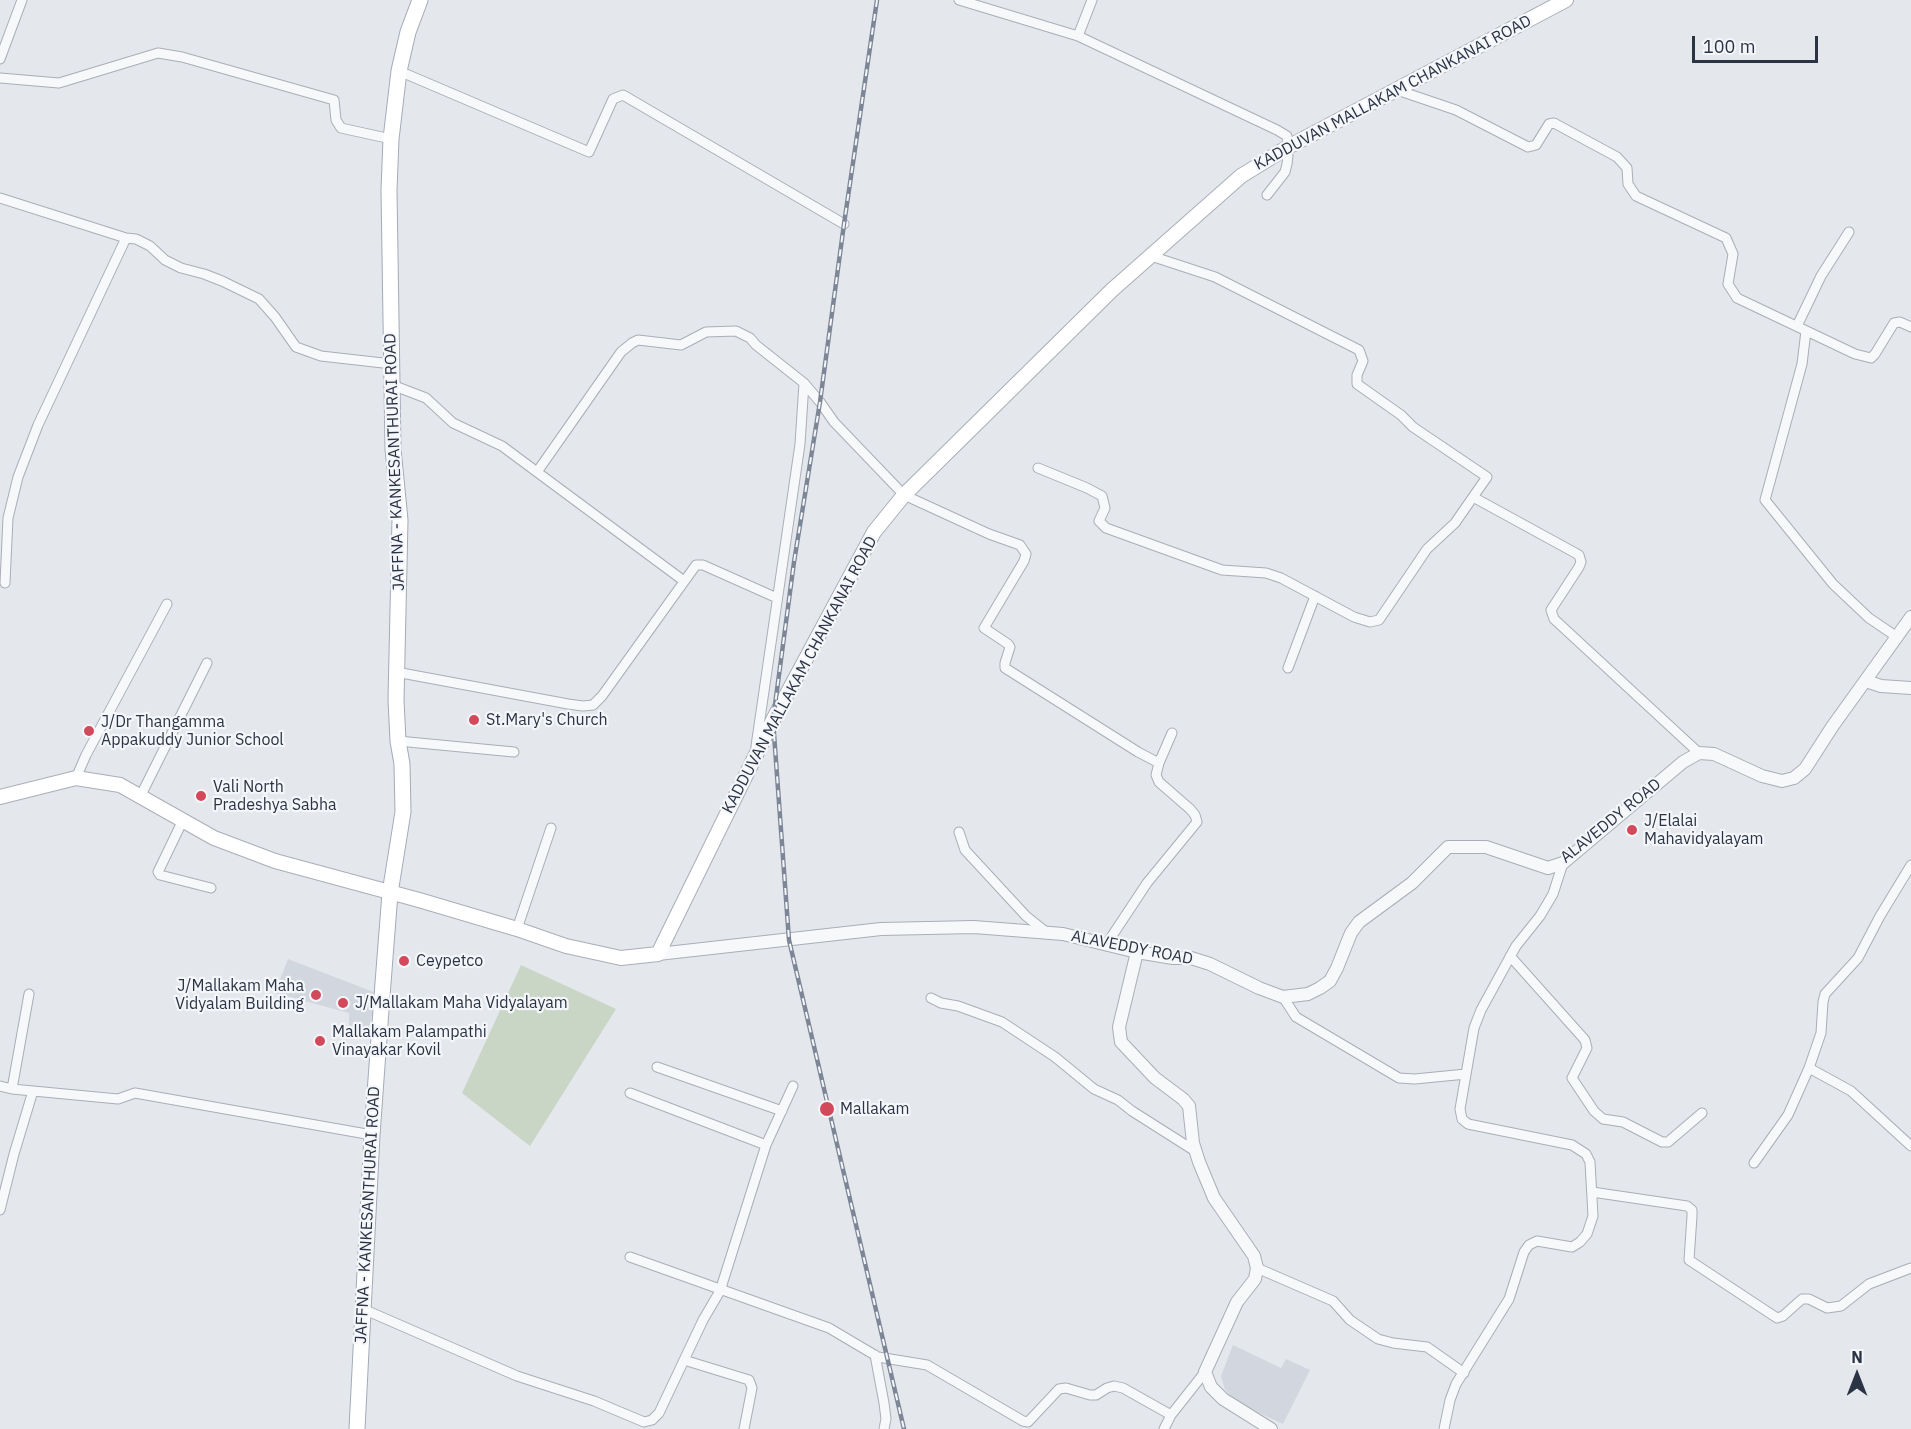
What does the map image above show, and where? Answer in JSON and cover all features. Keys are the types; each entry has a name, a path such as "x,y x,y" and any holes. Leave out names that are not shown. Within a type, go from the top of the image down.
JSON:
{"main road":[{"name":"JAFFNA - KANKESANTHURAI ROAD","path":"357,1429 372,1135 390,893 403,812 396,672 400,520 393,448 389,190 391,139 399,70 408,32 420,0"},
{"name":"KADDUVAN MALLAKAM CHANKANAI ROAD","path":"658,954 778,709 874,532 904,495 1112,290 1241,176 1284,150 1566,0"},
{"path":"0,797 76,778 120,785 214,838 275,861 517,929 566,946 621,958 658,954"}],"street":[{"path":"0,59 22,0"},
{"path":"959,0 1078,36 1287,136 1284,150 1288,156 1285,172 1267,195"},
{"path":"1078,36 1092,0"},
{"path":"0,78 59,84 158,53 182,57 334,100 336,120 341,128 391,139"},
{"path":"399,70 589,152 613,99 623,95 844,224"},
{"path":"1397,90 1456,110 1528,147 1536,145 1549,124 1554,123 1617,157 1627,168 1628,184 1636,196 1726,237 1733,254 1728,284 1737,298 1855,354 1871,357 1875,354 1894,323 1900,322 1911,327"},
{"path":"0,198 126,238 136,239 150,246 165,260 181,268 213,277 259,298 296,347 321,356 392,364"},
{"path":"1849,232 1821,276 1801,328 1802,364 1765,500 1833,584 1869,618 1897,637"},
{"path":"5,583 8,518 18,477 38,425 126,238"},
{"path":"1038,468 1102,496 1105,508 1099,521 1106,528 1222,570 1266,573 1281,578 1354,617 1370,622 1379,620 1427,549 1455,523 1487,477 1413,427 1401,415 1358,384 1358,375 1364,361 1359,350 1215,277 1151,256"},
{"path":"537,472 621,352 638,340 681,345 706,332 736,331 750,338 804,383 834,422 904,495 989,534 1020,545 1026,554 1024,561 984,628 1010,647 1005,668 1159,763"},
{"path":"753,759 800,444 804,383"},
{"path":"392,386 426,398 453,423 502,446 684,581"},
{"path":"1473,497 1579,555 1581,562 1579,567 1551,610 1554,619 1699,753 1714,754 1762,776 1782,781 1794,777 1805,769 1832,727 1911,617"},
{"path":"396,672 568,704 594,705 696,565 703,565 777,598"},
{"path":"1288,668 1315,596"},
{"path":"76,778 167,604"},
{"path":"140,797 207,663"},
{"path":"1866,681 1881,686 1911,688"},
{"path":"1106,945 1147,883 1197,822 1191,808 1159,782 1156,775 1172,733"},
{"path":"398,741 514,752"},
{"name":"ALAVEDDY ROAD","path":"658,954 881,929 974,927 1063,934 1137,952 1173,958 1191,958 1210,964 1283,997 1308,994 1329,981 1337,968 1351,933 1359,922 1412,883 1448,847 1486,847 1548,868 1563,863 1683,762 1699,753"},
{"path":"183,820 158,872 160,875 211,888"},
{"path":"517,929 551,828"},
{"path":"958,832 965,850 1026,916 1046,932"},
{"path":"1444,1429 1456,1384 1509,1299 1524,1252 1529,1245 1537,1241 1572,1247 1587,1234 1593,1216 1590,1162 1586,1154 1572,1145 1468,1124 1462,1119 1460,1109 1474,1028 1481,1010 1516,946 1540,916 1553,894 1563,863"},
{"path":"1754,1163 1788,1115 1809,1068 1821,1033 1825,994 1858,958 1911,865"},
{"path":"1137,952 1119,1027 1121,1042 1155,1077 1183,1098 1189,1106 1195,1150 1214,1198 1254,1256 1257,1268 1255,1279 1237,1302 1204,1372 1171,1415 1164,1429"},
{"path":"1510,956 1585,1040 1587,1048 1572,1078 1594,1111 1603,1119 1623,1122 1662,1142 1668,1142 1702,1113"},
{"path":"12,1089 29,994"},
{"path":"1283,997 1296,1017 1399,1078 1415,1079 1466,1074"},
{"path":"931,998 1002,1022 1055,1057 1094,1089 1118,1100 1132,1112 1195,1150"},
{"path":"657,1067 782,1111"},
{"path":"1809,1068 1851,1091 1911,1146"},
{"path":"0,1086 118,1099 135,1093 372,1135"},
{"path":"363,1309 517,1376 594,1401 644,1422 652,1420 659,1413 720,1290 766,1145 793,1086"},
{"path":"0,1210 33,1091"},
{"path":"630,1093 766,1145"},
{"path":"1592,1192 1687,1206 1692,1210 1689,1260 1777,1318 1783,1316 1802,1299 1827,1308 1841,1306 1869,1284 1911,1268"},
{"path":"630,1257 829,1328 875,1355 927,1365 1023,1421 1028,1422 1059,1389 1066,1388 1096,1395 1114,1386 1123,1388 1171,1415"},
{"path":"1257,1268 1333,1302 1350,1320 1378,1339 1427,1347 1464,1373"},
{"path":"875,1355 886,1419 884,1429"},
{"path":"684,1360 749,1380 752,1388 744,1429"},
{"path":"1204,1372 1211,1387 1223,1399 1271,1429"}],"shaded area":[{"name":"J/Mallakam Maha Vidyalayam","path":"288,959 376,993 368,1035 349,1029 349,1013 275,993"},
{"path":"1233,1345 1281,1368 1286,1359 1310,1370 1283,1424 1238,1403 1225,1390 1221,1376"}],"green space":[{"path":"521,965 616,1009 530,1146 462,1093"}],"railway":[{"path":"877,0 820,402 794,562 773,720 789,940 904,1429"}],"place":[{"name":"St.Mary's Church","path":"474,720"},
{"name":"J/Dr Thangamma Appakuddy Junior School","path":"89,731"},
{"name":"Vali North Pradeshya Sabha","path":"201,796"},
{"name":"J/Elalai Mahavidyalayam","path":"1632,830"},
{"name":"Ceypetco","path":"404,961"},
{"name":"J/Mallakam Maha Vidyalam Building","path":"316,995"},
{"name":"J/Mallakam Maha Vidyalayam","path":"343,1003"},
{"name":"Mallakam Palampathi Vinayakar Kovil","path":"320,1041"},
{"name":"Mallakam","path":"827,1109"}]}
